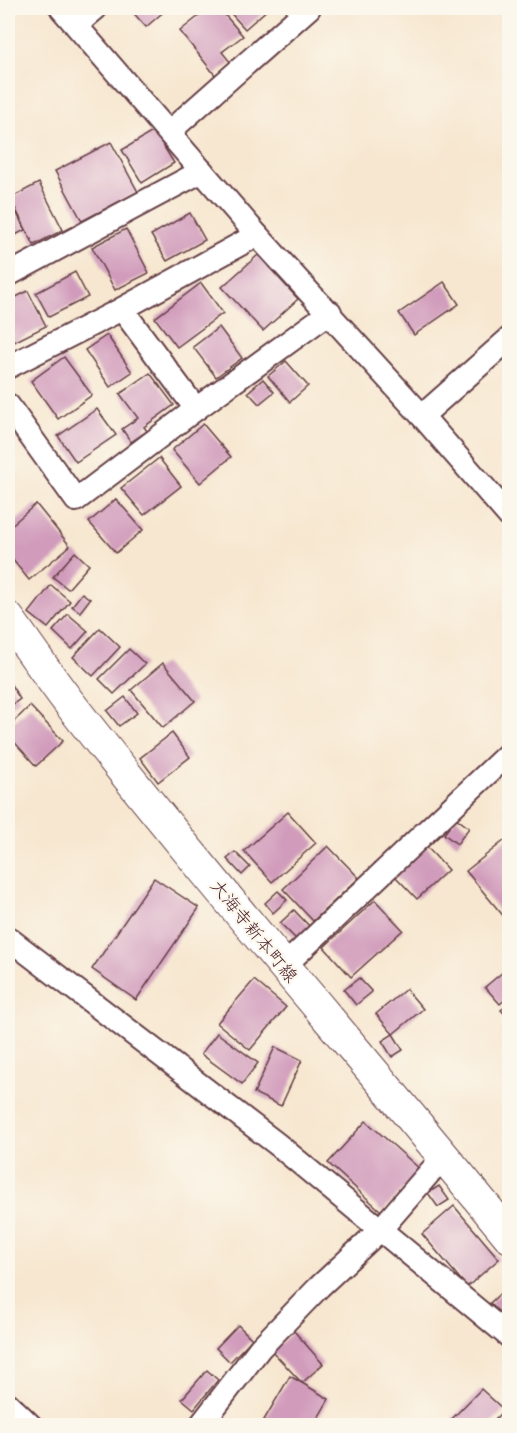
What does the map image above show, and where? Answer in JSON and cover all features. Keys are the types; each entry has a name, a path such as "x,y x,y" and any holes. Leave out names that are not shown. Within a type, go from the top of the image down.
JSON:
{"main road":[{"name":"大海寺新本町線","path":"8,618 73,708 283,967 510,1237"}],"street":[{"path":"61,8 257,235 330,312 510,517"},
{"path":"76,25 96,8"},
{"path":"169,132 309,8"},
{"path":"8,275 202,171"},
{"path":"8,367 122,309 257,235"},
{"path":"122,309 196,409"},
{"path":"8,405 76,500 330,312"},
{"path":"422,416 510,338"},
{"path":"283,967 510,752"},
{"path":"8,938 277,1144 510,1337"},
{"path":"200,1425 260,1348 380,1230 444,1156"},
{"path":"8,1404 31,1425"}],"building":[{"path":"129,8 168,8 146,27"},
{"path":"209,8 219,8 243,36 222,52 231,63 215,75 180,31"},
{"path":"226,8 269,8 245,29"},
{"path":"154,131 174,163 142,183 122,150"},
{"path":"111,142 138,192 82,221 55,171"},
{"path":"39,183 63,230 34,245 10,198"},
{"path":"13,205 25,230 8,239 8,208"},
{"path":"190,213 205,240 167,261 151,235"},
{"path":"126,229 149,273 115,290 92,247"},
{"path":"258,255 298,299 263,331 222,287"},
{"path":"75,272 88,297 49,317 36,293"},
{"path":"444,282 459,304 414,335 399,313"},
{"path":"201,283 223,313 177,347 155,318"},
{"path":"28,291 46,326 8,345 8,301"},
{"path":"219,327 242,358 216,377 193,347"},
{"path":"107,335 132,372 110,387 85,350"},
{"path":"64,357 92,395 58,419 31,381"},
{"path":"286,361 308,386 290,402 268,376"},
{"path":"150,373 174,405 144,427 147,431 131,442 122,429 138,418 120,394"},
{"path":"263,379 274,392 259,404 248,392"},
{"path":"97,409 116,435 76,462 58,436"},
{"path":"203,424 231,457 200,483 172,450"},
{"path":"159,458 181,486 144,515 121,488"},
{"path":"116,499 143,530 116,553 89,522"},
{"path":"36,504 70,546 29,580 8,554 8,528"},
{"path":"75,552 89,565 68,589 53,577"},
{"path":"51,585 70,601 48,628 29,613"},
{"path":"82,593 90,599 80,612 72,606"},
{"path":"68,614 88,631 72,649 53,631"},
{"path":"100,628 120,647 93,676 73,657"},
{"path":"129,649 145,664 114,694 99,679"},
{"path":"163,663 195,701 163,728 131,690"},
{"path":"8,680 20,699 8,708"},
{"path":"125,697 137,713 119,726 107,711"},
{"path":"30,706 63,741 36,766 8,735 8,727"},
{"path":"172,733 190,757 158,782 140,758"},
{"path":"288,812 316,843 272,882 244,851"},
{"path":"456,818 469,828 457,844 444,834"},
{"path":"510,836 510,924 466,871"},
{"path":"328,846 359,878 313,921 283,889"},
{"path":"427,847 448,870 417,899 395,876"},
{"path":"235,852 250,867 242,875 227,859"},
{"path":"154,878 199,908 136,1000 92,969"},
{"path":"278,891 287,900 273,913 265,903"},
{"path":"375,900 403,930 351,977 324,947"},
{"path":"294,910 311,928 298,941 280,923"},
{"path":"510,966 510,995 500,1004 485,987"},
{"path":"359,978 372,992 356,1005 344,990"},
{"path":"254,980 286,1007 250,1050 217,1023"},
{"path":"406,989 423,1009 393,1034 376,1014"},
{"path":"510,1003 510,1019 501,1010"},
{"path":"217,1033 258,1063 242,1084 201,1054"},
{"path":"393,1034 403,1050 392,1057 382,1041"},
{"path":"275,1047 302,1060 281,1106 254,1093"},
{"path":"366,1121 421,1170 382,1212 328,1163"},
{"path":"439,1186 449,1200 438,1207 428,1193"},
{"path":"454,1206 499,1259 467,1287 422,1234"},
{"path":"510,1284 510,1309 503,1316 490,1303"},
{"path":"238,1325 252,1339 230,1362 216,1348"},
{"path":"294,1331 323,1364 302,1383 272,1351"},
{"path":"207,1370 218,1380 194,1409 182,1399"},
{"path":"290,1376 329,1399 314,1425 261,1425"},
{"path":"481,1389 504,1410 489,1425 446,1425"}]}
